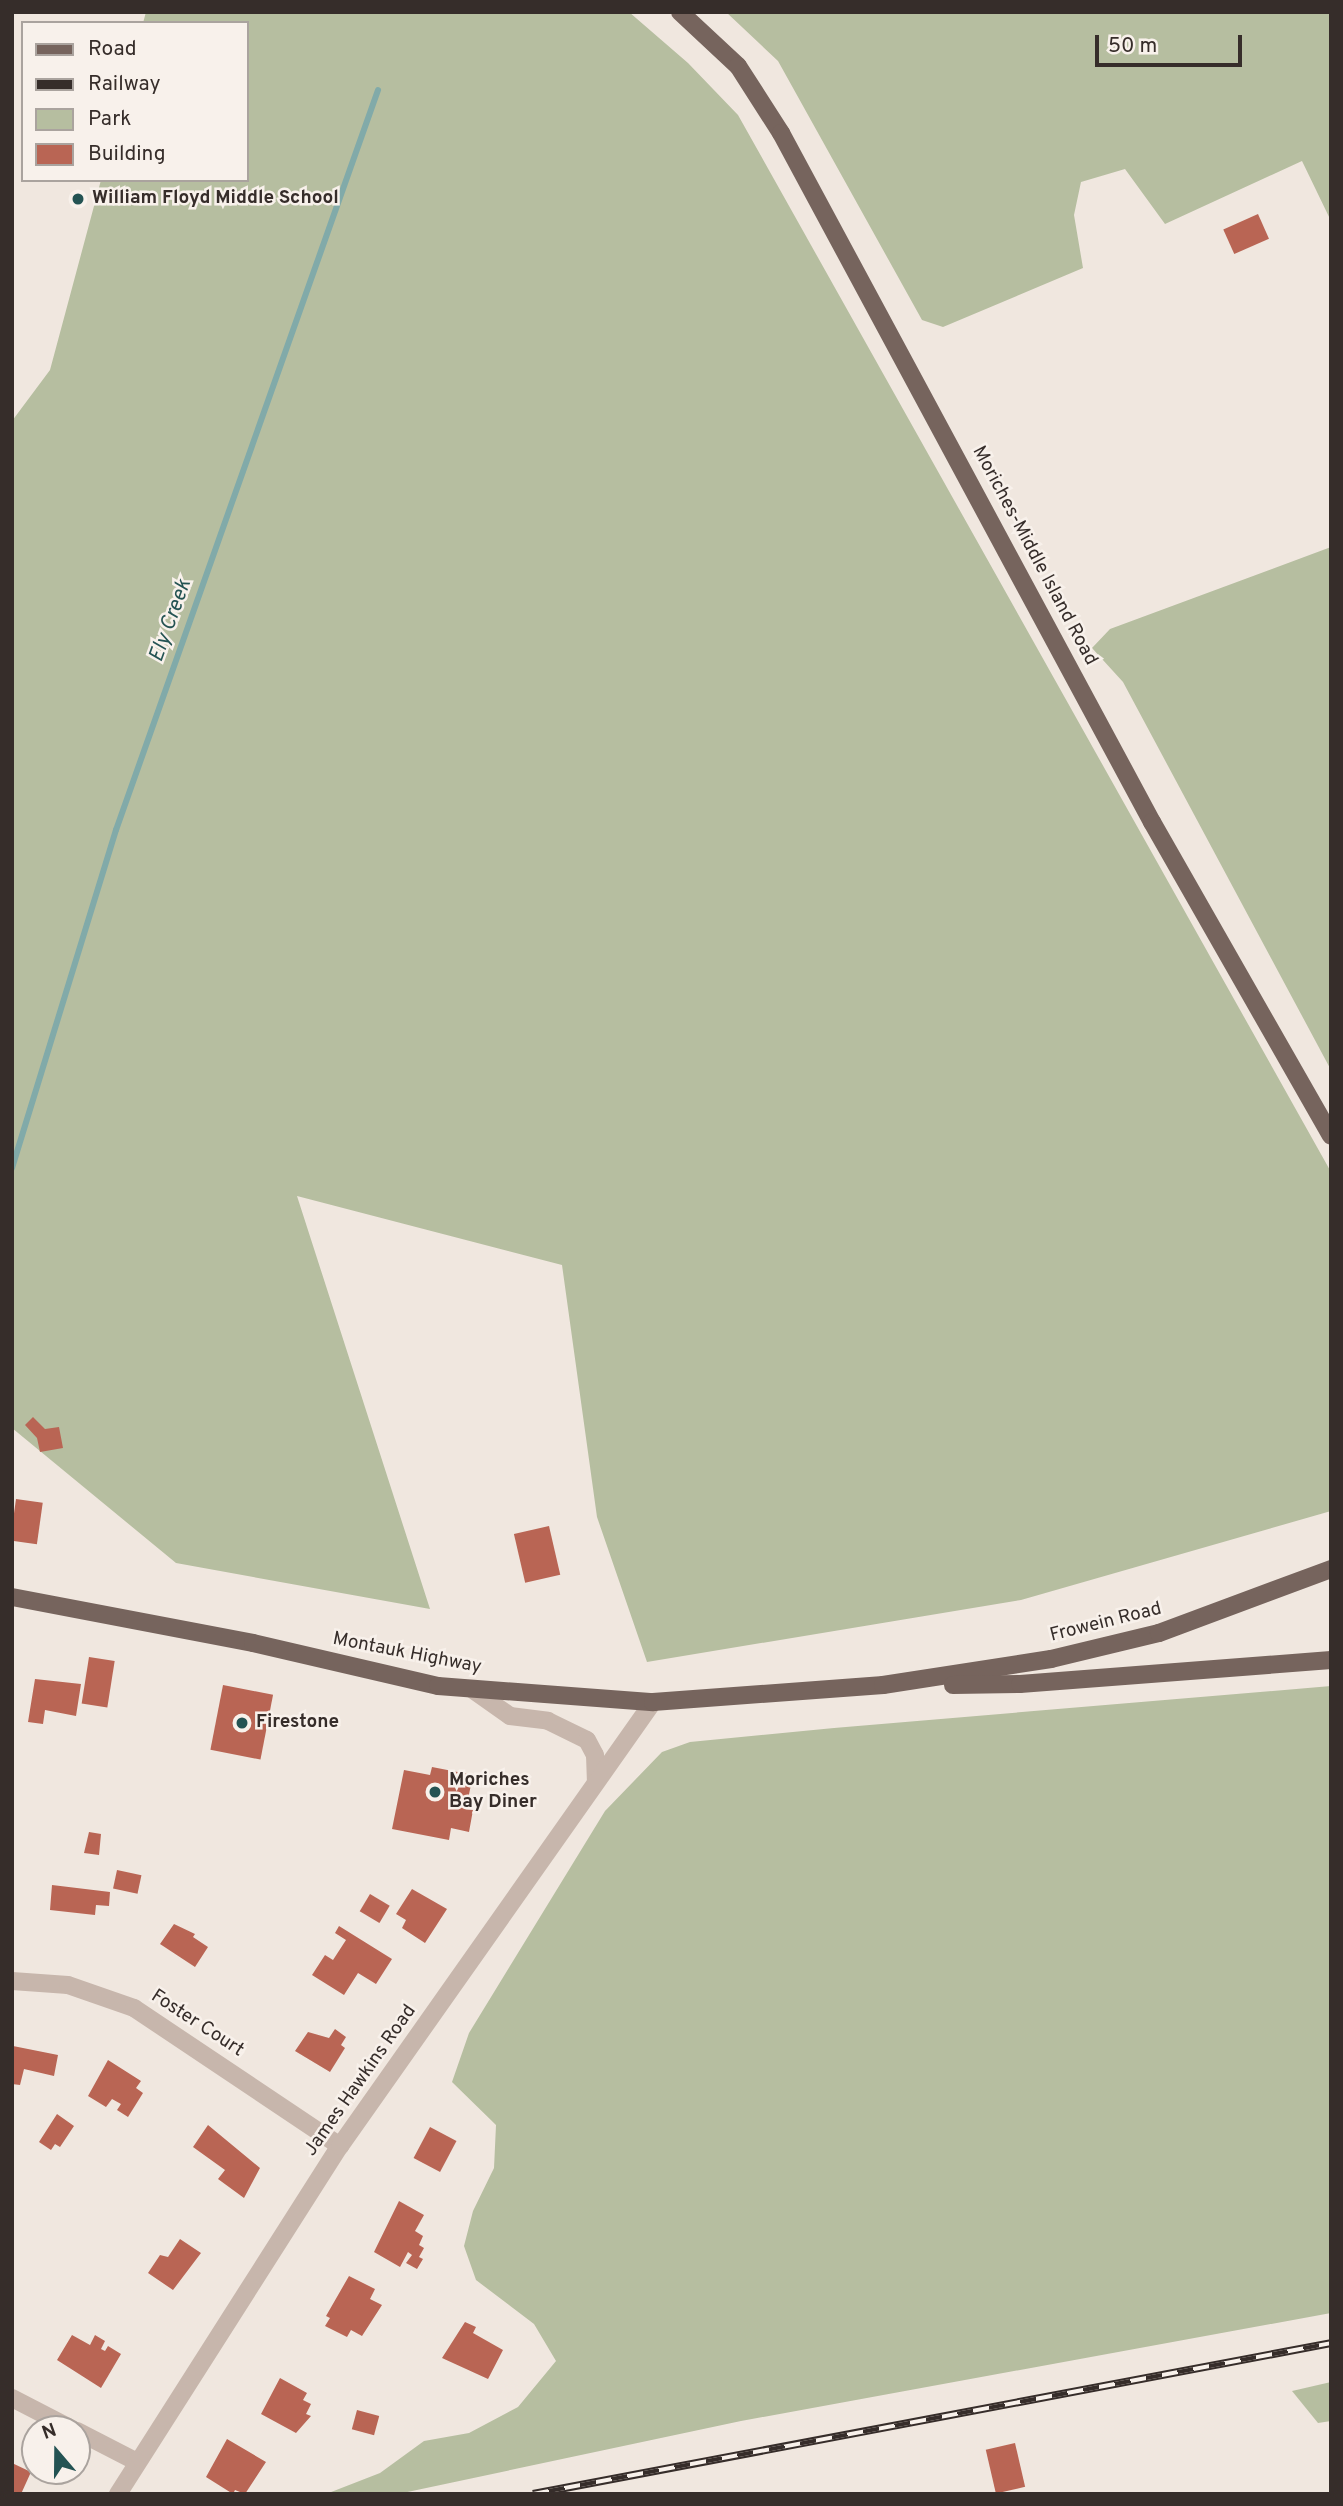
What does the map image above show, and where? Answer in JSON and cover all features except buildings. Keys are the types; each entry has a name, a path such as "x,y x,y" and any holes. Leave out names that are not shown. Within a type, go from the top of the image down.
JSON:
{"main road":[{"name":"Moriches-Middle Island Road","path":"680,12 738,66 781,133 1152,822 1331,1136"},
{"name":"Frowein Road","path":"883,1685 1007,1667 1133,1641 1331,1569"},
{"name":"Montauk Highway","path":"12,1597 473,1690 653,1702 883,1685"},
{"path":"883,1685 1020,1684 1331,1660"}],"street":[{"path":"473,1690 510,1716 548,1721 587,1740 595,1755 596,1780"},
{"name":"James Hawkins Road","path":"118,2494 135,2461 340,2146 653,1702"},
{"name":"Foster Court","path":"12,1981 68,1985 134,2008 340,2146"},
{"path":"12,2398 45,2415"},
{"path":"91,2438 135,2461"}],"green space":[{"path":"146,12 629,12 688,63 738,115 1331,1172 1331,1511 1021,1600 647,1662 597,1517 562,1265 297,1196 430,1609 176,1563 12,1428 12,421 50,370 100,182 248,182 248,21 144,21"},
{"path":"726,12 1331,12 1331,221 1302,161 1165,224 1125,169 1081,182 1074,215 1083,268 943,327 922,320 778,61"},
{"path":"1331,547 1331,1070 1123,682 1092,648 1110,629"},
{"path":"1331,1686 1331,2313 741,2421 398,2494 326,2494 380,2473 424,2441 469,2433 518,2407 556,2361 534,2324 476,2280 464,2246 473,2211 494,2168 496,2125 452,2082 469,2033 605,1811 662,1752 690,1742"},
{"path":"1331,2382 1331,2421 1318,2423 1292,2391"}],"waterway":[{"name":"Ely Creek","path":"12,1168 116,830 378,90"}],"railway":[{"path":"533,2494 1331,2343"}],"place":[{"name":"William Floyd Middle School","path":"78,199"},
{"name":"Firestone","path":"242,1723"},
{"name":"Moriches Bay Diner","path":"435,1792"}]}
